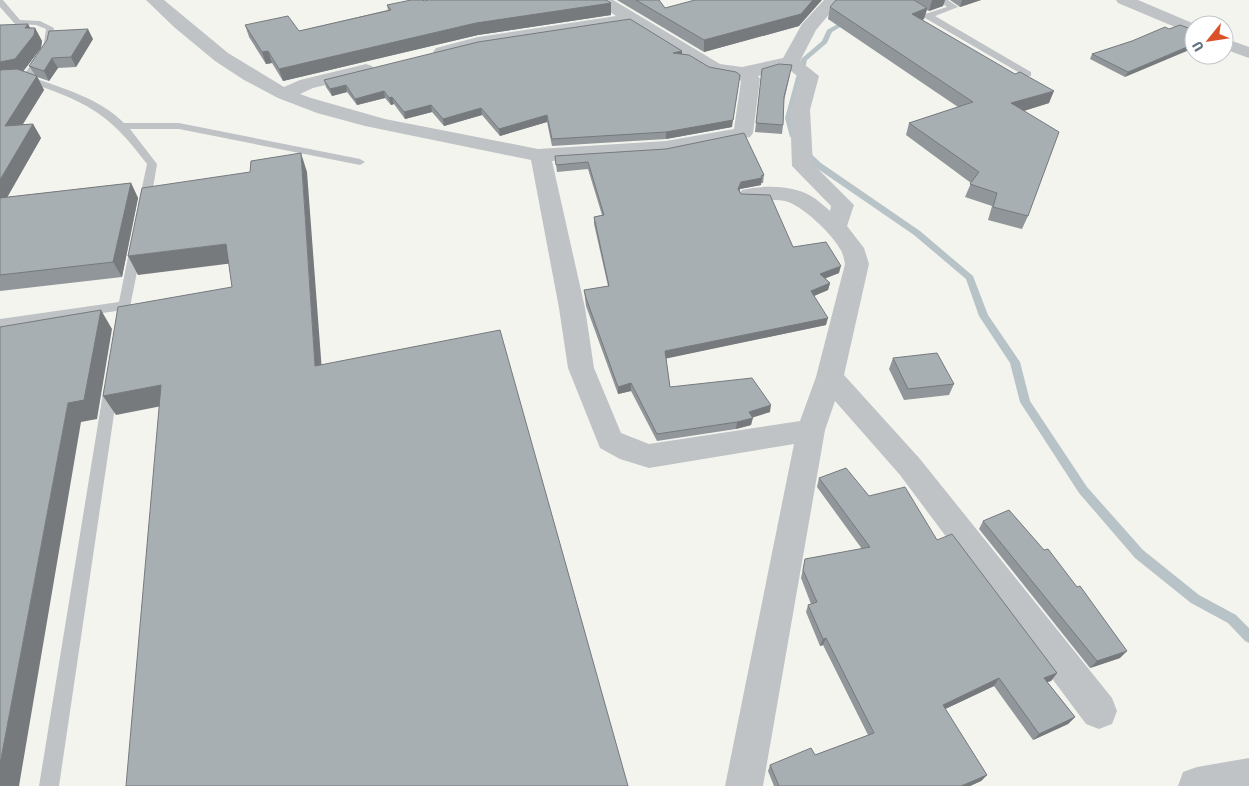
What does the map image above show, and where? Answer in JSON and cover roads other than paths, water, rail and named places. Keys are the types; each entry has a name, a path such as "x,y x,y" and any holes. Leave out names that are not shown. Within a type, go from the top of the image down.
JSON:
{"street":[{"path":"154,0 218,54 266,84 285,93 365,121 501,150 538,155 660,149 707,143 743,133 751,79 742,72"},
{"path":"601,0 715,68 742,72 762,70 790,62 808,28 833,0"},
{"path":"1124,0 1184,26"},
{"path":"427,56 478,42 632,19"},
{"path":"1234,47 1249,53"},
{"path":"790,62 810,76 800,110 803,166 843,205 836,228"},
{"path":"285,93 307,84 379,67"},
{"path":"538,155 542,161 572,308 581,368 610,440 630,451 649,456 811,430"},
{"path":"744,786 811,430 830,377 857,264 852,248 836,228 803,200 792,194 750,195"},
{"path":"830,377 910,467 1099,711"},
{"path":"1197,786 1249,777"}],"lane":[{"path":"942,0 954,7 924,13 1028,74"},
{"path":"0,2 18,22 37,23 50,28 47,49 21,79 63,92 108,114 152,164 120,335"},
{"path":"119,126 179,126 360,162"},
{"path":"0,323 124,306"},
{"path":"49,786 113,374"}],"waterway":[{"path":"793,135 789,118 804,59 825,42 829,31 845,22 865,0"},
{"path":"803,151 818,165 917,233 970,278 984,316 1015,362 1025,402 1083,490 1139,554 1195,599 1232,619 1249,637"}]}
